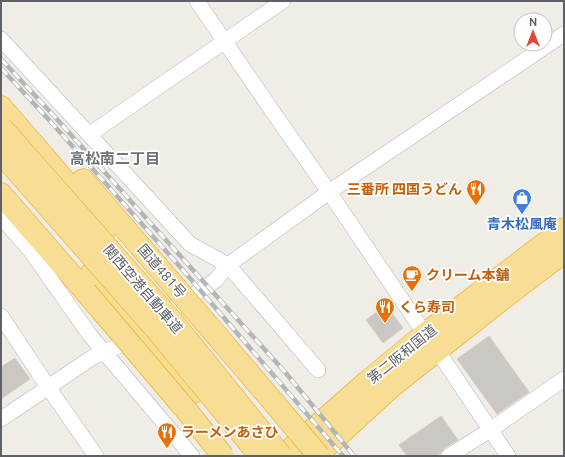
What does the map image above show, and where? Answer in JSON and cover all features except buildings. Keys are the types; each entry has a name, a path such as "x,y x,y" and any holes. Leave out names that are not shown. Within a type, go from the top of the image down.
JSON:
{"highway":[{"name":"国道481号","path":"1,88 55,148 246,369 318,456"},
{"path":"1,107 47,160 171,310 286,455"},
{"name":"関西空港自動車道","path":"1,127 173,322 286,455"},
{"name":"関西空港自動車道","path":"1,153 162,335 260,456"},
{"path":"1,168 248,456"},
{"path":"1,194 187,411 223,456"},
{"name":"第二阪和国道","path":"318,456 391,387 431,342 564,229"},
{"name":"第二阪和国道","path":"286,455 367,382 431,342 564,252"}],"street":[{"path":"196,1 329,192 508,456"},
{"path":"90,134 283,1"},
{"path":"1,419 93,357 120,345 142,331 216,280 228,265 329,192 564,34"},
{"path":"1,39 190,244 228,265 318,370"},
{"path":"1,217 30,250 89,334 192,456"},
{"path":"1,316 96,456"},
{"path":"449,456 490,430 564,379"}],"railway":[{"path":"1,59 285,372 354,456"},
{"path":"1,68 182,269 343,456"}],"place":[{"name":"三番所 四国うどん","path":"476,206"},
{"name":"青木松風庵","path":"522,215"},
{"name":"クリーム本舗","path":"412,292"},
{"name":"くら寿司","path":"385,324"},
{"name":"ラーメンあさひ","path":"167,449"}],"district":[{"name":"高松南二丁目","path":"115,158"}]}
